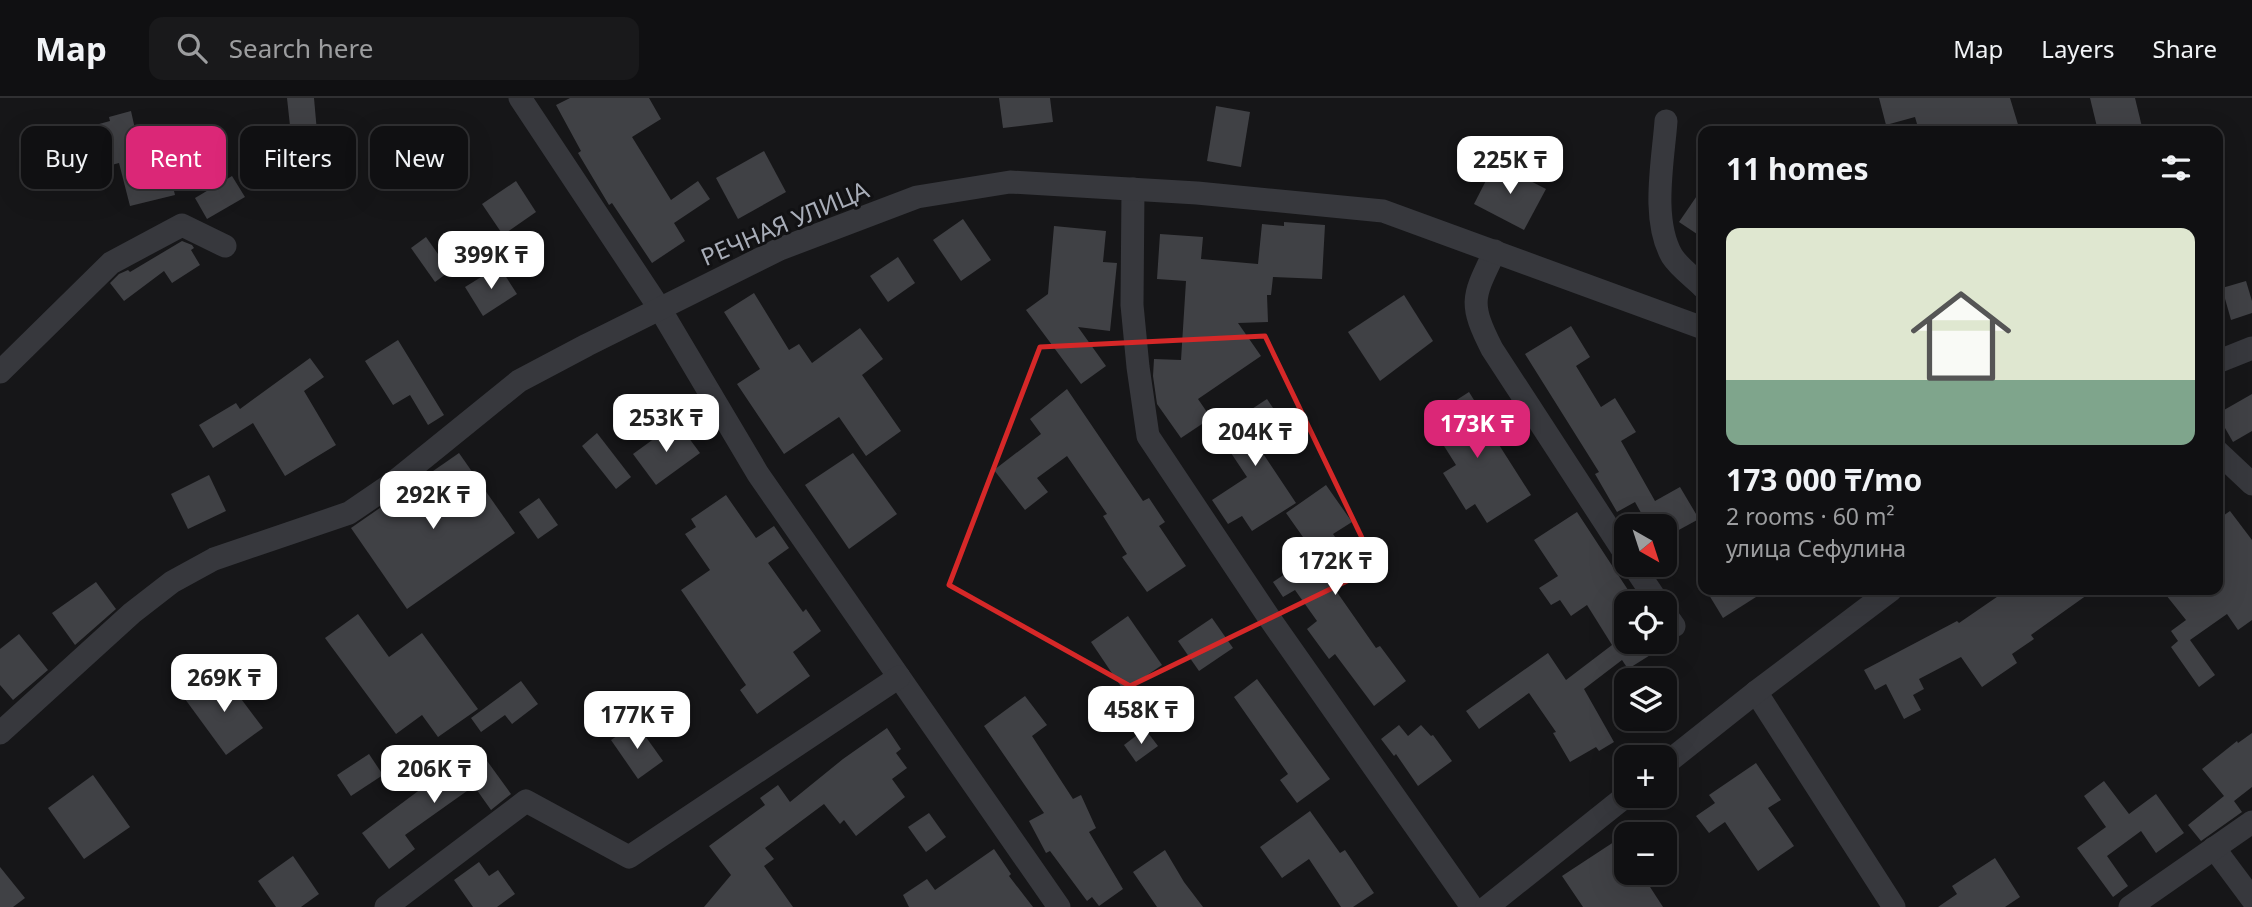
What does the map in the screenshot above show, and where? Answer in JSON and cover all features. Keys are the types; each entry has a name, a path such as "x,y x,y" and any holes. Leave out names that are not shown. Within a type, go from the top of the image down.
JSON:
{"street":[{"path":"520,98 660,309 758,474 1059,907"},
{"path":"1666,121 1660,219 1664,239 1674,259 1698,282"},
{"name":"РЕЧНАЯ УЛИЦА","path":"0,733 132,613 173,582 214,559 349,513 393,483 519,382 780,249 916,197 1010,182 1197,193 1383,211 1698,326"},
{"path":"1133,189 1132,305 1148,436 1270,619 1472,907"},
{"path":"0,372 111,263 182,225 225,246"},
{"path":"1495,251 1474,299 1481,328 1574,479 1614,537"},
{"path":"2223,360 2252,348"},
{"path":"2223,457 2252,484"},
{"path":"1677,755 1884,595"},
{"path":"386,907 526,801 629,857 899,677"},
{"path":"1756,692 1894,907"},
{"path":"1487,907 1614,806"},
{"path":"2130,907 2252,822"},
{"path":"2214,848 2252,899"}],"highlighted area":[{"path":"1265,336 1376,567 1130,686 949,585 1040,347"}],"building":[{"path":"287,98 314,98 316,126 290,126"},
{"path":"570,98 649,98 661,119 632,137 671,200 698,181 710,199 674,223 685,241 652,263 612,203 609,205 578,153 581,151 556,105"},
{"path":"999,98 1050,98 1053,122 1003,128"},
{"path":"1879,98 2010,98 2018,126 1918,126 1915,117 1886,125"},
{"path":"2090,98 2135,98 2142,126 2097,126"},
{"path":"1216,106 1250,112 1241,167 1207,161"},
{"path":"131,111 134,126 126,126 126,189 174,189 175,195 130,206 119,163 112,165 112,126 92,126 110,121 109,117"},
{"path":"764,151 786,192 738,219 716,178"},
{"path":"1495,163 1546,189 1524,230 1474,204"},
{"path":"232,176 245,197 207,219 195,198 210,189 226,189 226,180"},
{"path":"516,181 536,212 503,235 482,204"},
{"path":"1698,194 1698,235 1679,222"},
{"path":"963,219 991,260 961,281 933,240"},
{"path":"1284,222 1325,225 1322,279 1273,277 1271,295 1267,295 1268,322 1238,323 1261,356 1198,399 1211,418 1181,438 1157,404 1153,376 1154,359 1181,360 1186,281 1157,279 1160,234 1203,237 1201,259 1258,264 1262,224 1284,226"},
{"path":"1054,226 1106,231 1103,262 1117,263 1110,331 1078,327 1106,366 1081,384 1026,310 1048,294"},
{"path":"426,237 450,271 435,282 411,248"},
{"path":"182,241 192,245 194,248 191,250 200,265 172,283 164,271 124,301 110,283 119,274 128,270 130,272"},
{"path":"898,257 915,283 888,302 870,276"},
{"path":"499,266 517,294 483,316 465,287"},
{"path":"2246,281 2252,301 2252,313 2231,320 2223,288"},
{"path":"754,293 789,350 799,344 812,363 860,328 883,359 862,375 901,431 866,456 839,417 784,454 737,384 760,369 724,312"},
{"path":"1404,295 1433,341 1380,381 1348,332"},
{"path":"1571,326 1590,357 1576,366 1601,407 1615,398 1636,432 1621,441 1655,501 1680,487 1698,520 1677,531 1677,514 1642,514 1635,502 1617,512 1595,474 1599,472 1525,354"},
{"path":"398,340 444,415 428,425 410,395 393,405 365,361"},
{"path":"310,358 324,377 304,391 336,445 285,476 253,423 213,448 199,425 236,403 240,409"},
{"path":"1067,389 1143,501 1149,498 1165,522 1159,526 1186,566 1147,592 1122,557 1127,554 1103,516 1107,514 1067,456 1037,478 1048,492 1025,510 994,470 1041,434 1030,419"},
{"path":"1469,392 1489,424 1487,426 1531,495 1487,523 1475,504 1466,510 1443,473 1456,465 1427,419"},
{"path":"2252,394 2252,431 2233,442 2223,424 2223,411"},
{"path":"1267,399 1290,433 1262,452 1296,503 1252,531 1242,516 1228,524 1212,500 1247,477 1217,432"},
{"path":"677,422 700,453 656,485 633,454"},
{"path":"597,433 631,477 616,489 582,446"},
{"path":"459,453 515,533 407,609 351,528"},
{"path":"853,453 897,514 849,549 805,485"},
{"path":"209,475 226,511 188,529 171,494"},
{"path":"1326,485 1352,522 1333,534 1356,567 1332,585 1376,648 1380,646 1406,681 1374,706 1335,654 1329,659 1307,629 1317,621 1295,590 1283,597 1273,582 1315,554 1286,513"},
{"path":"726,495 756,538 774,526 789,548 768,563 803,612 806,609 821,631 793,652 810,676 757,714 740,690 746,685 681,590 710,570 685,534 696,527 691,519"},
{"path":"539,498 558,525 538,539 519,512"},
{"path":"2230,511 2252,540 2252,620 2238,630 2227,614 2190,640 2215,675 2199,687 2171,647 2178,641 2171,631 2186,620 2166,595 2223,595 2223,516"},
{"path":"1577,512 1614,569 1614,578 1620,578 1629,591 1614,591 1614,654 1652,654 1630,668 1622,660 1584,689 1614,742 1599,751 1596,747 1570,762 1553,733 1556,732 1529,693 1479,729 1466,711 1548,653 1566,680 1612,645 1587,605 1571,616 1560,600 1551,605 1539,588 1558,576 1534,540"},
{"path":"96,582 116,609 75,645 52,613"},
{"path":"1709,595 1759,595 1723,618"},
{"path":"2000,595 2087,595 2031,635 2034,639 2012,654 2017,663 1982,687 1961,657 1919,679 1924,689 1913,695 1921,710 1904,719 1886,684 1875,690 1864,670 1957,621 1959,623"},
{"path":"358,614 389,657 422,633 478,709 438,737 422,715 396,734 325,638"},
{"path":"1128,616 1162,665 1124,691 1091,642"},
{"path":"1212,618 1233,648 1199,671 1178,641"},
{"path":"19,634 48,670 13,700 0,685 0,649"},
{"path":"221,672 263,728 226,755 185,699"},
{"path":"1257,679 1330,779 1297,803 1280,780 1288,774 1234,697"},
{"path":"521,681 538,704 512,724 505,715 481,732 471,718"},
{"path":"1025,696 1047,725 1032,736 1073,799 1081,795 1096,828 1089,832 1123,889 1099,906 1092,897 1087,901 1050,851 1046,853 1029,821 1044,813 984,726"},
{"path":"636,723 663,761 638,779 611,740"},
{"path":"1399,725 1408,736 1421,725 1433,735 1452,761 1418,786 1396,754 1394,756 1381,739"},
{"path":"887,728 901,749 896,753 907,768 892,779 905,797 856,836 844,820 840,824 824,804 765,848 774,859 764,866 793,907 704,907 731,875 709,846 765,805 760,798 778,785 790,802"},
{"path":"1145,729 1158,746 1136,762 1124,745"},
{"path":"2252,733 2252,787 2234,801 2242,812 2201,841 2188,825 2224,796 2202,769 2237,741 2238,743"},
{"path":"477,747 511,794 491,810 474,786 405,835 415,849 389,869 362,833"},
{"path":"369,754 383,775 351,796 337,775"},
{"path":"1756,763 1781,800 1768,808 1794,846 1758,871 1725,822 1709,833 1696,816 1715,803 1709,795"},
{"path":"93,775 130,827 84,859 48,808"},
{"path":"2104,781 2129,814 2156,794 2184,833 2156,853 2141,831 2107,856 2128,886 2113,897 2077,848 2106,827 2084,796"},
{"path":"1310,811 1340,853 1345,850 1374,893 1353,907 1341,907 1309,859 1282,878 1260,847"},
{"path":"929,813 946,837 926,852 908,827"},
{"path":"1614,842 1614,885 1649,885 1663,907 1583,907 1562,876"},
{"path":"994,849 1011,874 1009,876 1033,907 909,907 903,895 927,879 935,890"},
{"path":"1165,850 1203,907 1157,907 1133,872"},
{"path":"293,856 319,894 301,907 276,907 258,881"},
{"path":"1995,858 2020,897 2005,907 1938,907 1957,894 1952,886"},
{"path":"479,862 489,876 498,870 515,894 497,907 473,907 454,880"},
{"path":"0,867 25,898 13,907 0,907"}]}
